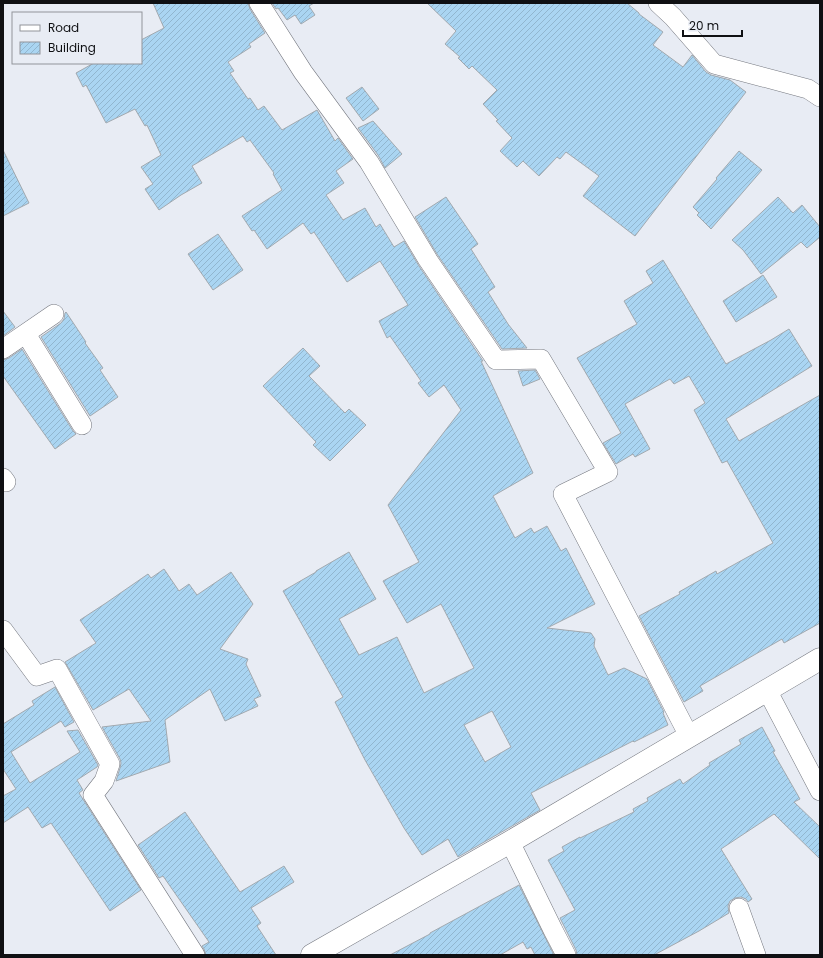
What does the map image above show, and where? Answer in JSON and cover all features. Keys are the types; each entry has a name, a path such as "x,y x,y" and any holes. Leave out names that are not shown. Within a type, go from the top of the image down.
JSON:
{"main road":[{"path":"312,955 510,842 820,659"}],"street":[{"path":"259,3 303,72 369,162 428,260 496,360 541,359 608,472 563,494 689,736"},
{"path":"658,3 673,17 714,64 808,89 820,97"},
{"path":"3,349 54,314"},
{"path":"26,334 82,425"},
{"path":"3,630 37,676 57,669 110,764 104,781 93,796 195,955"},
{"path":"767,690 820,791"},
{"path":"510,842 552,930 566,955"},
{"path":"739,908 756,955"}],"building":[{"path":"153,3 248,3 250,9 265,33 249,44 251,47 228,62 234,71 230,73 248,99 250,98 258,110 264,106 282,130 317,110 335,141 338,138 353,159 336,171 344,183 326,195 343,220 365,208 376,227 380,224 394,247 404,241 419,266 483,361 481,361 533,473 493,496 515,538 531,528 534,533 547,526 561,551 566,548 595,604 547,628 591,633 595,639 594,646 608,675 624,668 647,679 664,712 663,713 668,725 634,742 633,741 531,793 540,810 458,857 448,839 422,855 404,828 365,760 335,702 343,697 283,591 349,552 376,599 339,619 359,655 397,637 424,693 474,668 441,604 407,623 383,581 419,562 388,505 461,410 444,385 429,397 418,383 421,381 390,336 387,338 379,321 408,305 380,261 347,282 314,232 311,234 303,223 267,249 254,230 252,231 242,216 282,190 273,174 274,173 250,140 247,142 243,136 192,166 202,183 159,210 145,189 153,184 141,167 161,155 147,125 145,126 135,109 106,123 86,85 83,87 76,73 92,64 142,64 142,39 164,28","holes":["492,711 511,747 485,762 464,725"]},
{"path":"272,3 314,3 309,6 315,15 301,24 295,15 287,20"},
{"path":"427,3 627,3 663,32 653,45 683,67 692,55 706,72 711,75 730,80 746,92 635,236 583,196 599,176 566,152 560,159 557,157 539,176 523,161 517,167 500,151 512,138 483,104 497,90 472,66 469,69 458,58 460,57 445,44 456,31"},
{"path":"362,87 379,109 363,121 346,98"},
{"path":"373,121 402,154 385,168 378,155 358,128"},
{"path":"3,150 29,203 3,216"},
{"path":"739,151 762,170 711,229 697,215 699,213 693,207"},
{"path":"446,197 478,244 471,249 495,287 488,292 508,324 527,348 502,349 437,254 415,217"},
{"path":"778,197 793,213 802,205 820,227 820,237 807,248 801,242 761,274 743,250 732,240"},
{"path":"218,234 243,270 213,290 188,254"},
{"path":"663,260 726,364 789,329 812,366 726,419 739,441 820,395 820,623 784,643 782,639 700,686 703,691 684,702 639,616 680,594 679,592 716,571 717,574 773,543 727,461 722,463 694,410 705,403 689,376 674,384 670,379 625,404 650,449 635,457 633,454 616,464 603,443 621,433 577,358 637,324 624,301 653,283 646,271"},
{"path":"763,275 777,297 736,322 723,301"},
{"path":"3,311 15,327 3,336"},
{"path":"66,312 86,342 85,343 103,368 100,370 118,397 90,416 41,337 61,323"},
{"path":"303,348 320,366 309,376 345,413 349,409 366,425 330,461 313,445 316,442 263,386"},
{"path":"22,349 76,434 55,449 3,376 3,360 9,358"},
{"path":"535,370 540,379 523,386 518,371"},
{"path":"164,569 179,591 189,584 197,595 231,572 253,604 220,649 248,659 246,664 261,696 254,699 258,706 225,721 210,689 165,720 170,762 116,781 121,763 120,759 102,727 151,721 129,689 93,710 65,662 96,643 80,620 148,574 151,578"},
{"path":"55,687 74,722 65,727 61,721 11,752 30,783 80,752 67,731 78,730 98,765 77,780 83,790 79,793 141,890 110,911 51,823 42,828 28,807 3,823 3,796 16,789 3,769 3,724 34,705 32,701"},
{"path":"762,727 775,751 773,752 800,799 794,802 820,827 820,859 774,814 721,849 752,899 748,902 746,899 741,897 735,898 730,901 728,906 729,913 654,955 577,955 560,918 575,910 548,860 564,851 562,847 634,812 633,809 648,801 647,798 680,779 683,784 710,765 709,763 741,744 739,740"},
{"path":"185,812 240,892 284,866 294,882 251,908 261,923 257,926 276,955 206,955 202,946 209,942 163,876 159,878 138,845"},
{"path":"519,885 554,955 535,955 531,947 527,949 523,942 500,955 390,955 430,934"}]}
